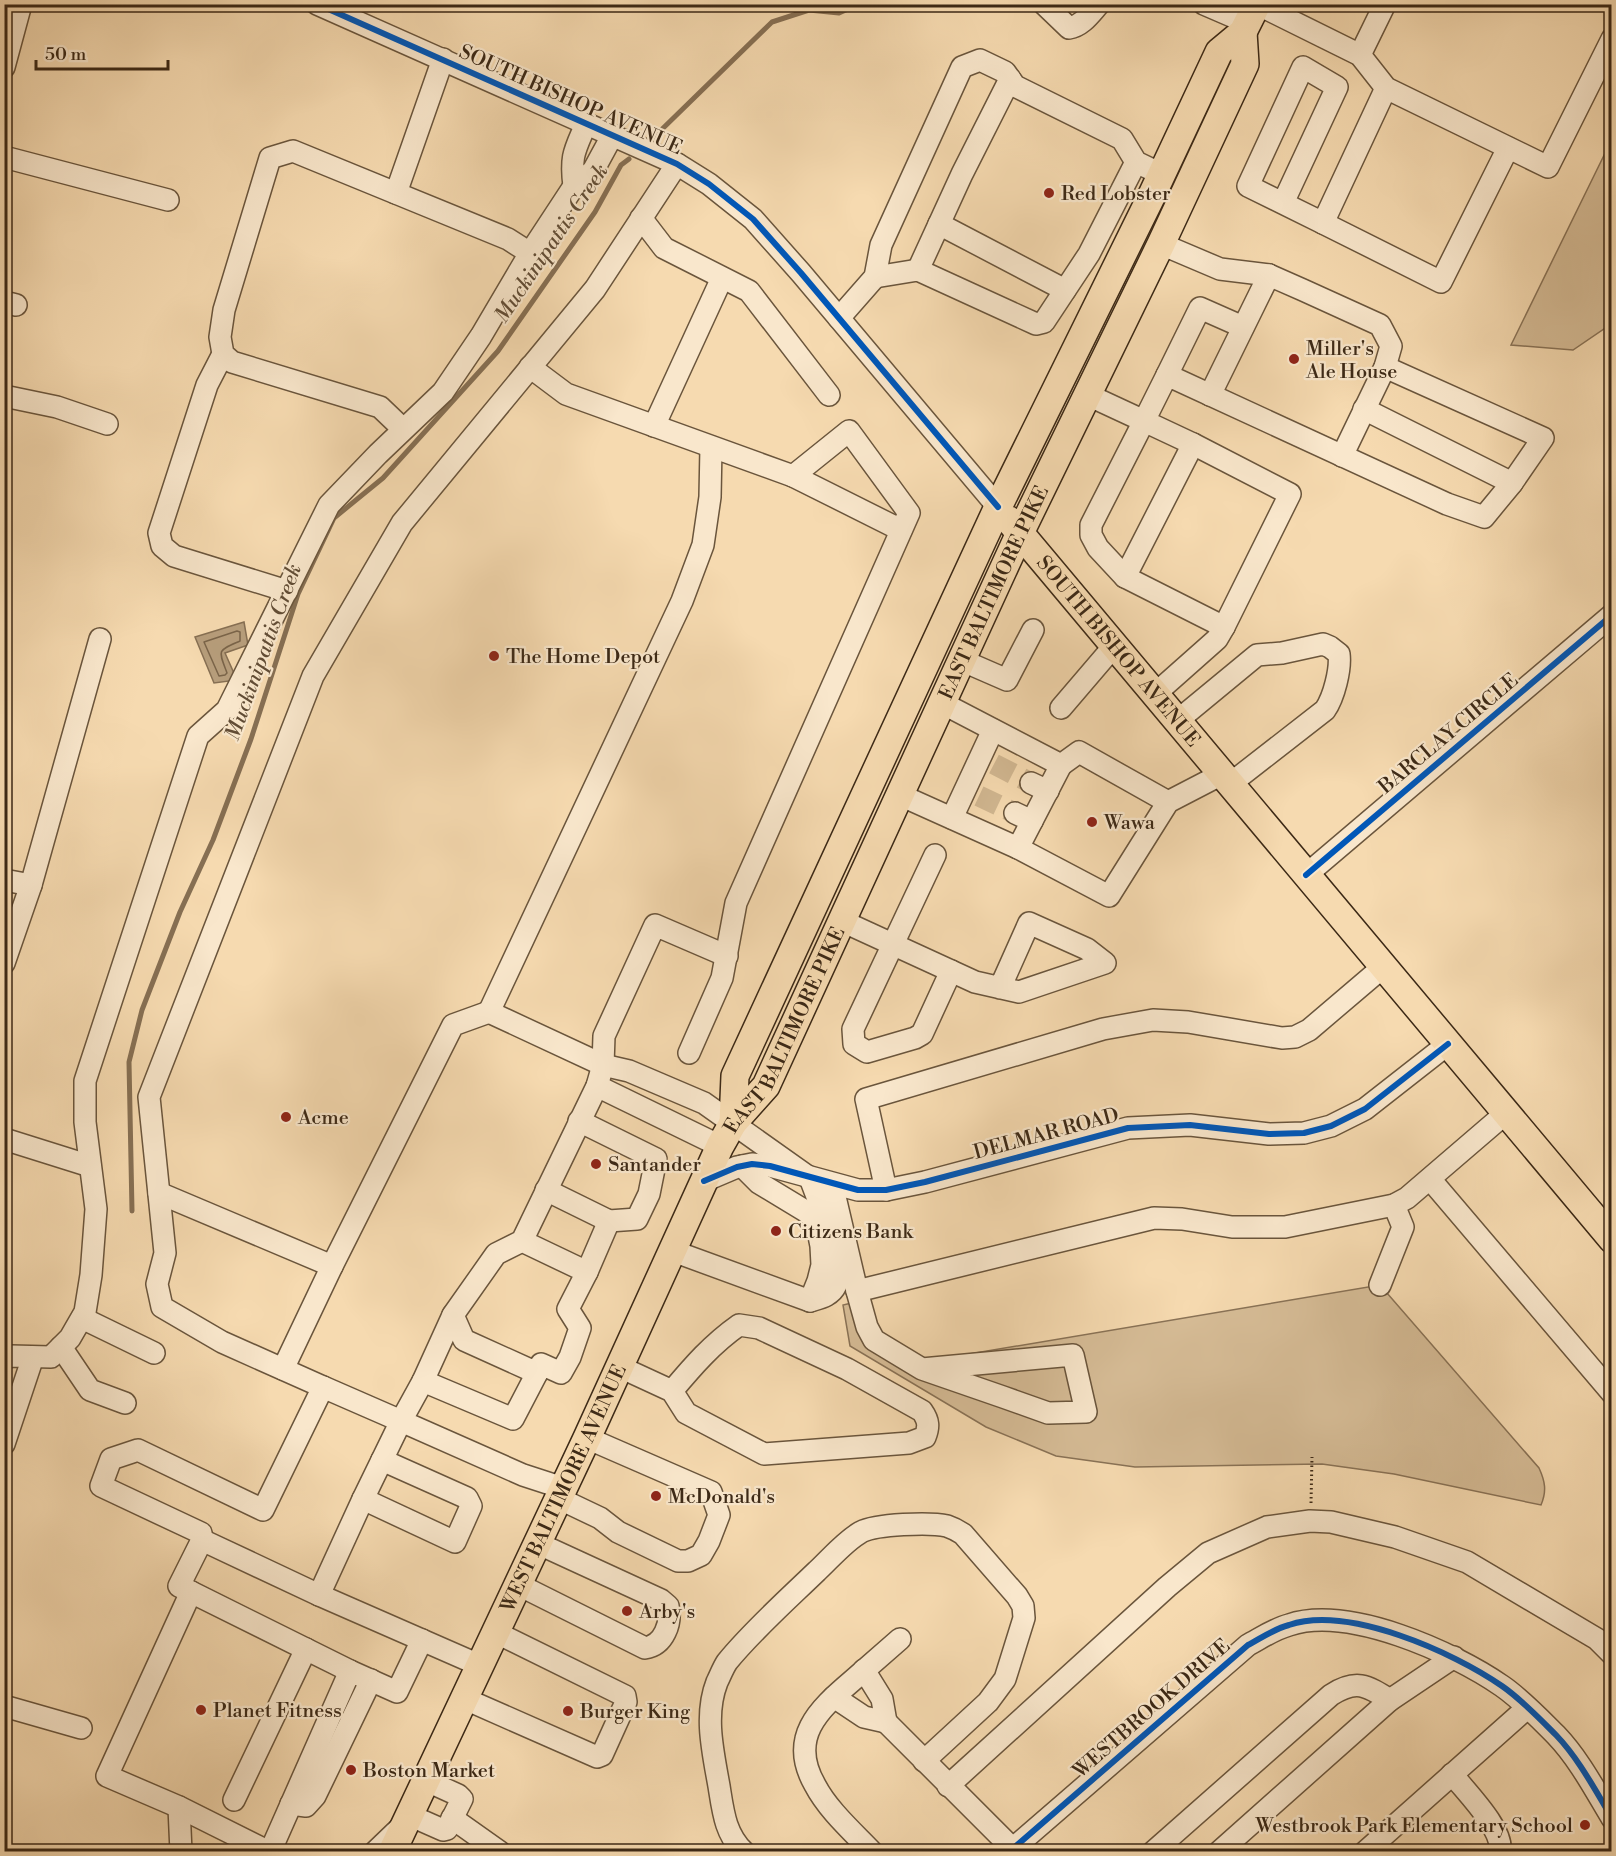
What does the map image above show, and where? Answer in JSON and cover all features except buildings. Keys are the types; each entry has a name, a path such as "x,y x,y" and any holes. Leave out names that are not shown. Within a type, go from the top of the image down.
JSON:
{"main road":[{"name":"EAST BALTIMORE PIKE","path":"727,1135 735,1076 998,507 1219,52 1249,20"},
{"name":"EAST BALTIMORE PIKE","path":"727,1135 766,1086 1020,532 1161,244 1245,64 1249,20"},
{"name":"SOUTH BISHOP AVENUE","path":"998,507 1306,876 1609,1232"},
{"path":"832,865 861,878"},
{"name":"WEST BALTIMORE AVENUE","path":"392,1851 727,1135"}],"street":[{"path":"4,68 21,4"},
{"name":"SOUTH BISHOP AVENUE","path":"317,4 677,164 709,184 753,219 998,507"},
{"path":"1044,4 1069,28 1083,21 1099,4"},
{"path":"1204,4 1360,55 1386,88 1548,167 1611,39"},
{"path":"1360,55 1385,4"},
{"path":"396,193 443,60"},
{"path":"839,318 875,277 881,245 962,67 980,60 1005,72 1015,86 1122,139 1136,162 1161,174"},
{"path":"1283,203 1337,87 1303,67 1248,186 1441,282 1508,148"},
{"path":"918,270 1010,79"},
{"path":"1323,223 1386,88"},
{"path":"574,186 573,156 586,123"},
{"path":"4,1359 11,1356 51,1357 70,1338 85,1312 91,1275 96,1209 85,1122 84,1082 198,736 227,710 329,505 403,429 443,392 481,336 530,253 574,186 592,171 612,136"},
{"path":"287,591 174,556 162,546 159,533 207,385 223,354 220,337 224,310 270,158 293,150 508,239 530,253"},
{"path":"4,156 168,200"},
{"path":"875,277 918,270 1036,324 1044,322 1089,254 1136,162"},
{"path":"587,1438 711,1492 719,1515 701,1555 688,1561 678,1561 618,1532 560,1493 222,1342 162,1306 157,1284 165,1253 149,1097 313,676 402,523 595,289 677,164"},
{"path":"642,218 664,248 749,291 829,395"},
{"path":"939,224 1065,290"},
{"path":"1161,244 1220,269 1269,275 1380,325 1391,346 1385,367 1342,456"},
{"path":"1210,394 1269,275"},
{"path":"654,426 722,278"},
{"path":"1224,627 1125,577 1098,548 1091,535 1091,525 1200,308 1243,327"},
{"path":"223,354 232,362 380,407 403,429"},
{"path":"530,367 566,394 793,476 902,530"},
{"path":"1167,375 1447,504 1484,517 1512,483 1543,438 1385,367"},
{"path":"1088,395 1193,444 1290,494 1217,639 1155,694"},
{"path":"4,396 57,407 107,424"},
{"path":"1364,409 1512,483"},
{"path":"689,1053 722,978 736,903 909,513 849,431 793,476"},
{"path":"1125,577 1193,444"},
{"path":"489,1012 682,601 703,545 710,497 711,447"},
{"name":"BARCLAY CIRCLE","path":"1306,876 1611,615"},
{"path":"961,660 1007,680 1033,630"},
{"path":"4,963 31,885 100,639"},
{"path":"900,795 1018,848 1109,896 1168,802 1226,779 1325,710 1329,705 1338,670 1339,654 1323,644 1282,653 1257,655 1177,721"},
{"path":"1061,708 1114,646"},
{"path":"942,703 1061,765"},
{"path":"952,818 972,792 987,761 993,730"},
{"path":"1018,848 1023,817 1039,787 1061,765 1079,752 1168,802"},
{"path":"935,855 853,1029 854,1044 867,1052 922,1034 951,971"},
{"path":"4,880 31,885"},
{"path":"842,921 975,982 1000,988 1019,992 1105,963 1087,949 1029,923 1000,988"},
{"path":"319,1595 453,1315 496,1254 522,1241 597,1086 603,1065 604,1036 655,925 727,956"},
{"path":"886,1190 866,1099 1103,1029 1153,1020 1188,1022 1282,1038 1294,1037 1309,1030 1383,967"},
{"path":"283,1369 453,1025 489,1012 603,1065 629,1071 712,1108 727,1135"},
{"name":"DELMAR ROAD","path":"704,1181 752,1164 770,1166 858,1190 886,1190 925,1182 1128,1128 1190,1125 1288,1134 1317,1130 1343,1121 1365,1109 1448,1044"},
{"path":"597,1086 727,1135"},
{"path":"857,1291 1154,1218 1182,1219 1232,1227 1285,1227 1395,1205 1430,1179 1506,1113"},
{"path":"546,1190 609,1221 637,1219 649,1194 657,1159 579,1121"},
{"name":"DELMAR ROAD","path":"727,1135 810,1178"},
{"path":"4,1139 90,1166"},
{"path":"742,1166 759,1183 807,1212 816,1221 822,1266 810,1301"},
{"path":"674,1251 810,1301 826,1297 836,1286 839,1272 821,1206 810,1178"},
{"path":"1430,1179 1611,1394"},
{"path":"832,1184 857,1291 867,1327 874,1340 922,1369 1048,1413 1086,1412 1073,1355 922,1369"},
{"path":"159,1194 332,1266"},
{"path":"1380,1286 1403,1227 1395,1205"},
{"path":"423,1381 513,1419 541,1364 561,1373 570,1358 580,1328 568,1309 609,1221"},
{"path":"522,1241 587,1272"},
{"path":"453,1315 464,1340 537,1373"},
{"path":"82,1318 154,1353"},
{"path":"620,1367 672,1391 687,1413 765,1454 909,1443 925,1437 929,1428 927,1418 922,1411 847,1369 759,1328 739,1325 697,1360 672,1391"},
{"path":"61,1347 90,1390 125,1403"},
{"path":"4,1444 33,1357"},
{"path":"323,1387 264,1510 138,1450 111,1459 101,1486 201,1533 202,1540 179,1586 350,1671 397,1692 422,1640"},
{"path":"363,1499 455,1542 471,1506 467,1498 382,1460"},
{"path":"948,1786 1167,1587 1208,1553 1267,1527 1310,1521 1331,1522 1395,1537 1467,1562 1597,1638 1611,1654"},
{"path":"744,1851 735,1843 726,1826 712,1743 710,1705 717,1683 726,1664 774,1613 840,1549 861,1532 879,1527 925,1524 945,1525 956,1529 963,1534 1017,1596 1023,1606 1024,1618 1005,1678 988,1702 924,1761"},
{"path":"202,1540 319,1595 479,1665"},
{"path":"517,1584 645,1648 653,1647 661,1639 669,1624 668,1606 661,1600 537,1543"},
{"path":"191,1592 107,1776 179,1807 269,1851 350,1671"},
{"name":"WESTBROOK DRIVE","path":"1012,1850 1248,1645 1290,1624 1329,1620 1350,1622 1383,1630 1454,1657 1504,1687 1557,1737 1585,1773 1611,1818"},
{"path":"463,1698 597,1757 602,1755 626,1702 625,1696 495,1632"},
{"path":"872,1851 829,1805 815,1786 805,1764 805,1744 811,1723 823,1707 900,1639"},
{"path":"234,1800 306,1649"},
{"path":"1220,1851 1390,1700 1454,1657"},
{"path":"864,1670 882,1699 886,1722"},
{"path":"291,1804 306,1806 315,1796 371,1680"},
{"path":"1153,1851 1331,1695 1346,1685 1363,1685 1390,1700"},
{"path":"834,1697 864,1717 886,1722 1012,1850"},
{"path":"4,1706 81,1728"},
{"path":"1365,1851 1527,1708"},
{"path":"1452,1774 1490,1822 1501,1844 1500,1851"},
{"path":"375,1851 407,1818 443,1830 447,1829 462,1799 424,1780"},
{"path":"179,1807 181,1851"},
{"path":"452,1818 500,1851"}],"path":[{"path":"1310,1521 1312,1457"}],"shaded area":[{"path":"1611,141 1611,324 1573,350 1511,345"},
{"path":"1380,1285 1539,1468 1544,1486 1541,1505 1394,1474 1322,1464 1135,1467 1056,1456 986,1427 850,1346 843,1305 868,1299 881,1337 922,1362"}],"water":[{"path":"244,622 248,645 225,653 237,680 214,683 195,637"}],"waterway":[{"name":"Muckinipattis Creek","path":"654,137 772,22 809,10 839,13 859,4"},
{"name":"Muckinipattis Creek","path":"132,1211 129,1062 142,1010 180,912 213,840 251,739 298,594 334,518 383,478 498,351 595,212 621,165 629,159"}],"tunnel":[{"path":"994,764 1031,783"},
{"path":"979,796 1015,813"}],"cycle path":[{"path":"317,4 677,164 709,184 753,219 998,507"},
{"path":"1306,875 1612,615"},
{"path":"704,1181 737,1167 752,1164 770,1166 858,1190 886,1190 925,1182 1128,1128 1190,1125 1269,1134 1304,1133 1331,1126 1365,1109 1448,1044"},
{"path":"1009,1852 1248,1645 1283,1627 1313,1620 1340,1621 1399,1635 1456,1659 1502,1686 1530,1709 1564,1744 1612,1818"}],"place":[{"name":"Red Lobster","path":"1049,193"},
{"name":"Miller's Ale House","path":"1294,359"},
{"name":"The Home Depot","path":"494,656"},
{"name":"Wawa","path":"1092,822"},
{"name":"Acme","path":"286,1117"},
{"name":"Santander","path":"596,1164"},
{"name":"Citizens Bank","path":"776,1231"},
{"name":"McDonald's","path":"656,1496"},
{"name":"Arby's","path":"627,1611"},
{"name":"Planet Fitness","path":"201,1710"},
{"name":"Burger King","path":"568,1711"},
{"name":"Boston Market","path":"351,1770"},
{"name":"Westbrook Park Elementary School","path":"1585,1825"}]}
